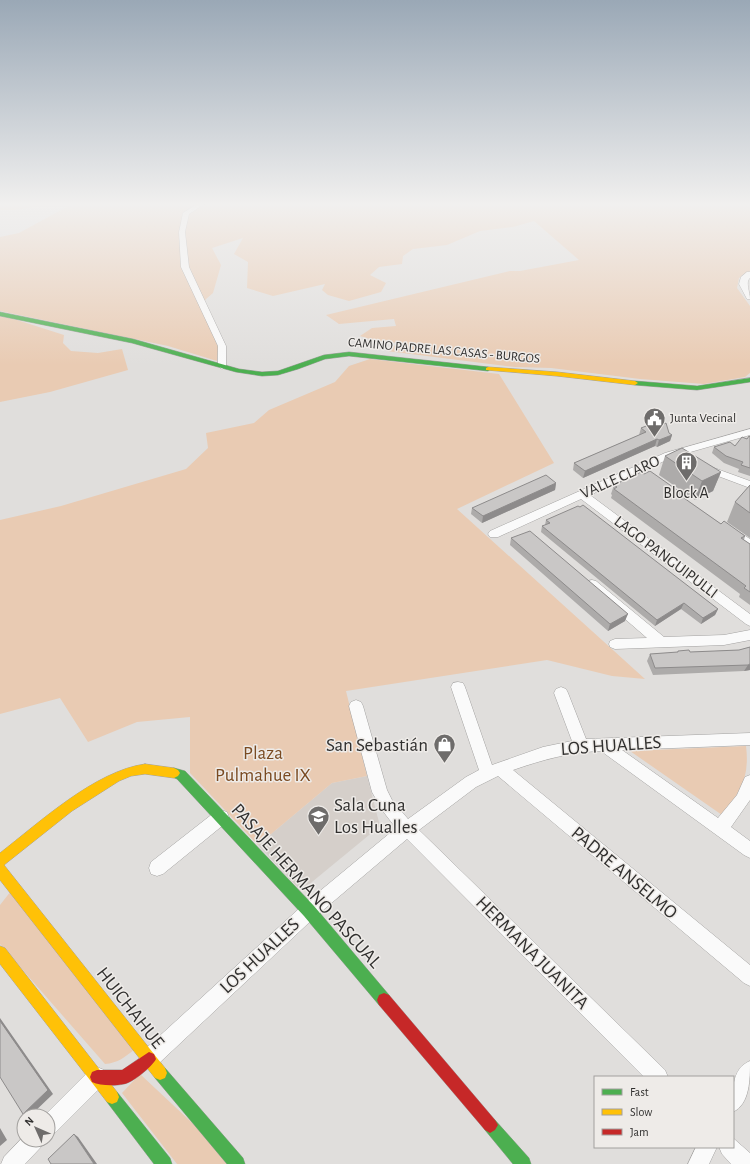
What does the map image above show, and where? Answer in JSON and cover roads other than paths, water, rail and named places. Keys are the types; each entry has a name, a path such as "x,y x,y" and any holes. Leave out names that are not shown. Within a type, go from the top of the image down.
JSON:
{"street":[{"path":"184,257 185,267 222,346 222,366"},
{"path":"750,274 746,276 742,284 750,297"},
{"name":"CAMINO PADRE LAS CASAS - BURGOS","path":"0,314 133,341 222,366 236,372 258,374 272,374 287,371 325,357 349,354 520,372 557,374 640,384 690,387 730,384 750,380"},
{"name":"VALLE CLARO","path":"494,534 669,455 750,432"},
{"path":"734,436 750,442"},
{"path":"669,455 750,485"},
{"path":"639,468 652,477"},
{"name":"LAGO PANGUIPULLI","path":"582,494 750,621"},
{"path":"519,522 531,532"},
{"path":"724,526 750,544"},
{"path":"584,577 661,642"},
{"path":"615,644 724,640 750,635"},
{"path":"458,687 493,771"},
{"path":"561,693 581,746"},
{"name":"HERMANA JUANITA","path":"356,706 380,792 387,805 407,829 657,1076"},
{"name":"LOS HUALLES","path":"149,1059 309,911 407,829 471,782 493,771 543,753 581,746 750,739"},
{"path":"603,744 750,850"},
{"name":"PASAJE HERMANO PASCUAL","path":"0,861 73,804 112,778 134,771 158,769 180,775 309,911 523,1164"},
{"name":"PADRE ANSELMO","path":"493,771 750,977"},
{"path":"720,828 743,799 750,782"},
{"path":"157,868 221,817"},
{"name":"HUICHAHUE","path":"0,870 149,1059 237,1164"},
{"path":"0,953 164,1164"},
{"path":"56,1118 97,1077 124,1077 149,1059"},
{"path":"734,1100 750,1071"},
{"path":"11,1164 26,1148"},
{"path":"698,1164 706,1148"},
{"path":"729,1148 746,1164"}],"place":[{"name":"Junta Vecinal","path":"654,438"},
{"name":"Block A","path":"686,482"},
{"name":"San Sebastián","path":"444,764"},
{"name":"Sala Cuna Los Hualles","path":"319,836"}],"park label":[{"name":"Plaza Pulmahue IX","path":"263,764"}]}
